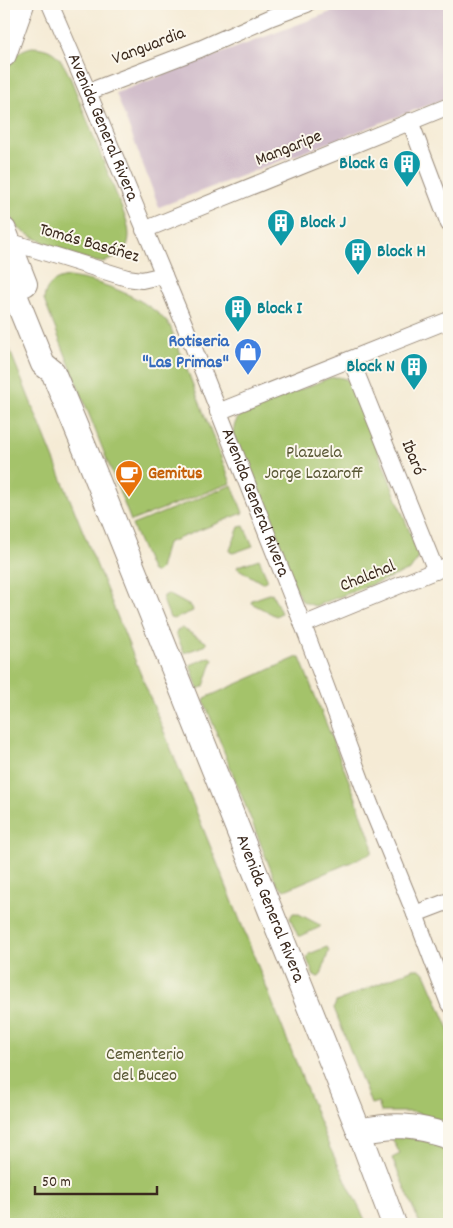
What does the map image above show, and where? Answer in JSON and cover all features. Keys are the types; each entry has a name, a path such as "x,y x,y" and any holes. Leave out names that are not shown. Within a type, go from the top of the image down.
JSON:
{"main road":[{"path":"4,14 8,4"},
{"path":"4,54 22,4"},
{"name":"Avenida General Rivera","path":"5,238 55,357 53,372"},
{"name":"Avenida General Rivera","path":"4,268 43,364 53,372 172,661 359,1131 394,1224"},
{"path":"359,1131 383,1126 406,1125 449,1136"}],"street":[{"name":"Avenida General Rivera","path":"50,4 164,275 303,625 370,804 449,1004"},
{"name":"Vanguardia","path":"88,92 200,49 269,10 307,4"},
{"name":"Mangaripe","path":"144,230 449,106"},
{"path":"410,121 449,224"},
{"name":"Tomás Basáñez","path":"5,238 127,278 142,280 164,275"},
{"path":"218,412 449,320"},
{"name":"Ibaró","path":"351,360 442,568"},
{"name":"Chalchal","path":"303,625 442,568"},
{"path":"415,914 449,901"}],"shaded area":[{"path":"352,4 449,4 449,97 159,207 116,93"}],"green space":[{"path":"32,47 46,49 56,55 70,77 126,219 129,231 127,246 120,255 111,259 101,262 92,261 59,249 27,234 15,224 4,200 4,78 13,58 21,51"},
{"path":"69,277 110,287 124,293 150,308 170,326 231,483 131,521 44,300 46,290 51,284 59,279"},
{"name":"Cementerio del Buceo","path":"4,336 230,895 329,1146 367,1224 4,1224"},
{"name":"Plazuela Jorge Lazaroff","path":"338,377 346,379 352,385 418,553 417,560 410,570 315,606 303,602 298,594 233,434 236,422 243,413 329,378"},
{"path":"232,485 243,513 167,543 160,569 156,573 152,572 132,525"},
{"path":"244,526 253,546 233,553 230,552 239,527"},
{"path":"259,559 267,578 262,583 237,568"},
{"path":"272,593 281,613 276,616 251,603 252,600"},
{"path":"168,594 192,607 193,611 174,619 170,618 163,600 164,596"},
{"path":"182,628 206,642 206,645 184,653 176,633 177,630"},
{"path":"210,657 213,659 204,686 198,689 190,665"},
{"path":"298,657 355,796 372,844 372,852 285,890 277,885 204,701 205,698"},
{"path":"293,913 297,913 320,925 320,927 298,936 290,918"},
{"path":"327,947 329,950 321,975 319,977 314,976 307,959 309,954"},
{"path":"413,969 419,969 425,973 449,1029 449,1123 414,1112 381,1112 378,1102 371,1104 334,1008 336,1002"},
{"path":"390,1134 449,1146 449,1224 420,1224 392,1158 400,1154"}],"place":[{"name":"Block G","path":"407,188"},
{"name":"Block J","path":"281,247"},
{"name":"Block H","path":"358,276"},
{"name":"Block I","path":"238,333"},
{"name":"Rotiseria \"Las Primas\"","path":"248,376"},
{"name":"Block N","path":"414,391"},
{"name":"Gemitus","path":"129,498"}]}
